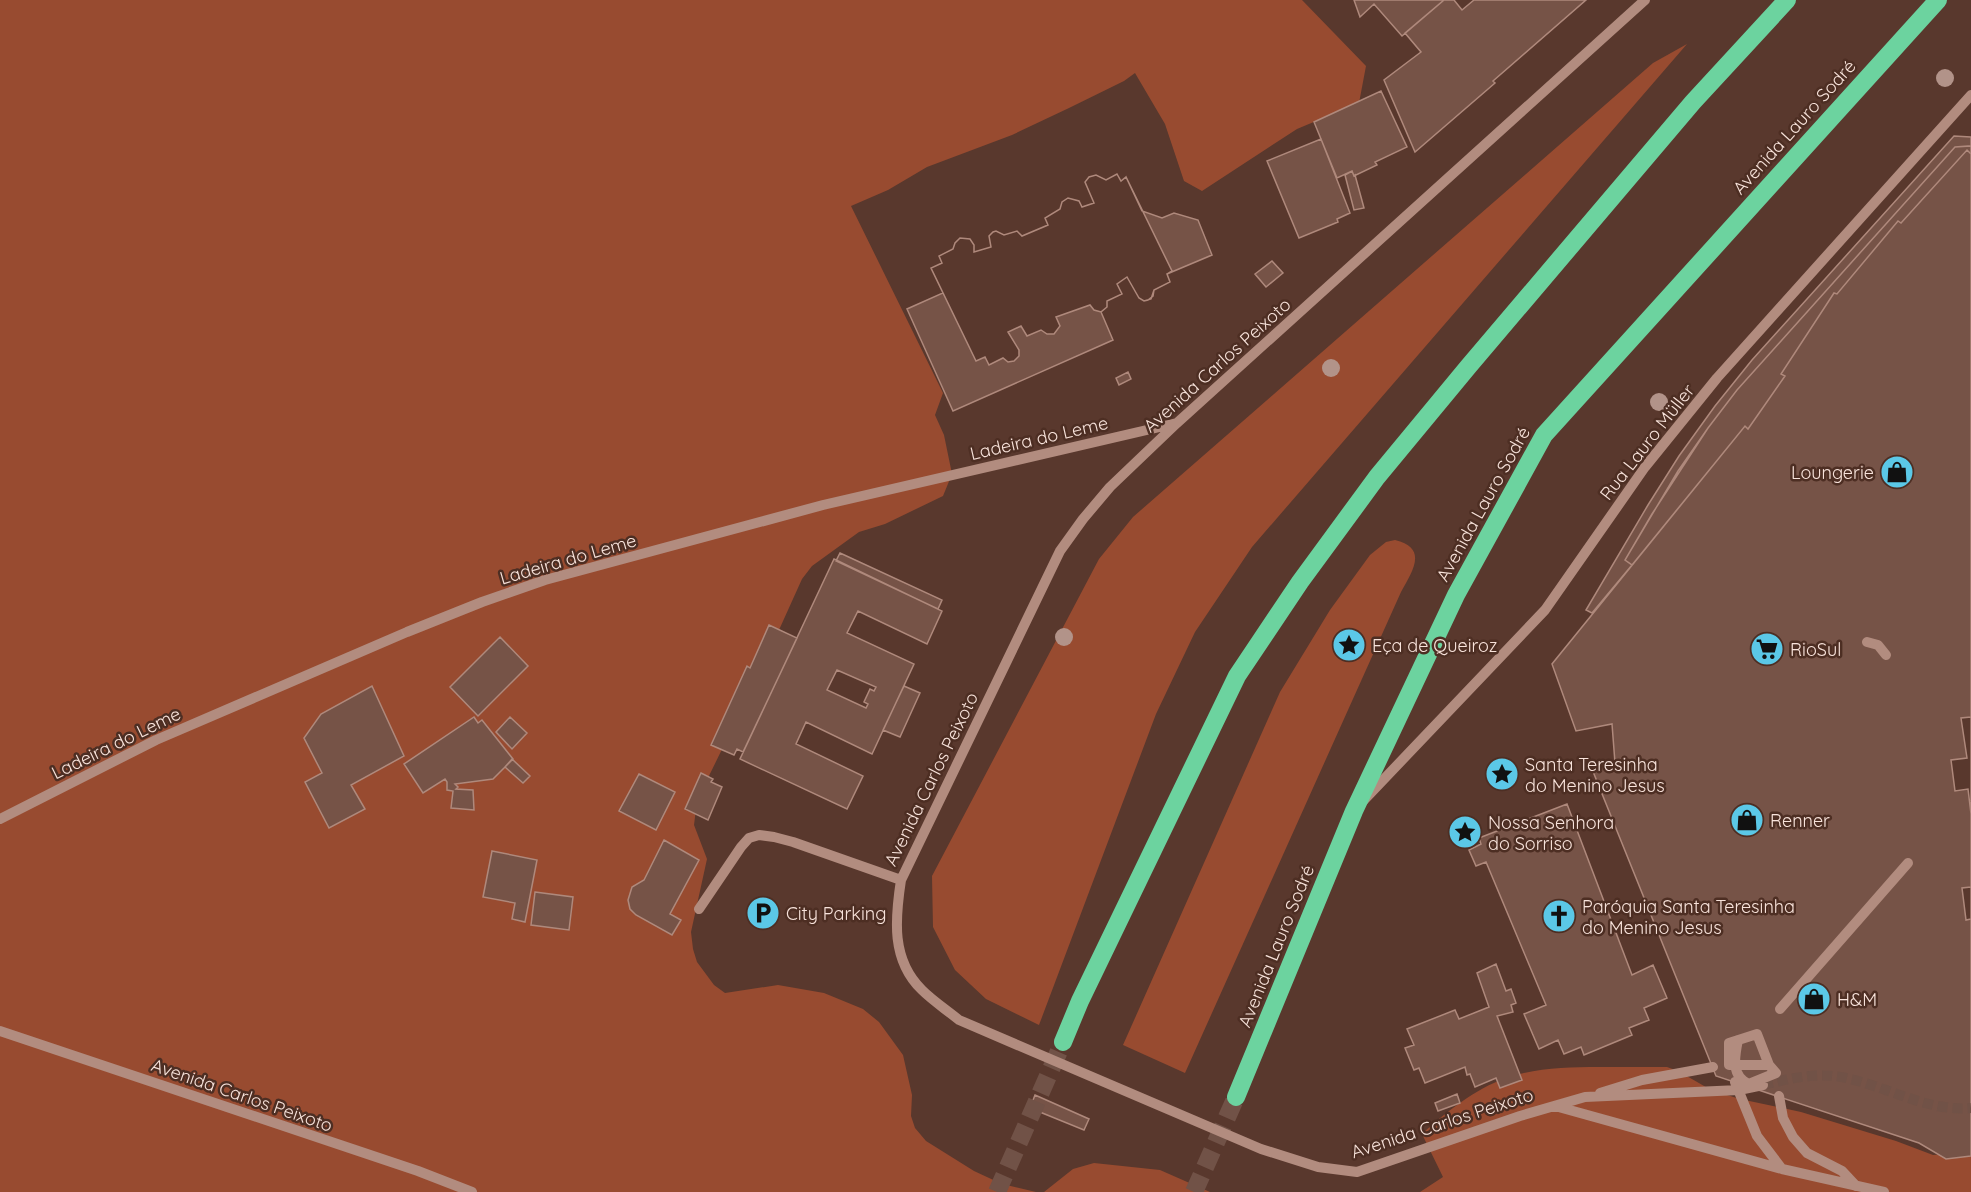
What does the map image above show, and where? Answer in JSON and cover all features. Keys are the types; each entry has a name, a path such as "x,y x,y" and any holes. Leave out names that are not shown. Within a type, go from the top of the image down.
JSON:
{"highway":[{"path":"1063,1042 1080,1001 1237,676 1300,582 1377,477 1468,367 1693,102 1787,0"},
{"name":"Avenida Lauro Sodré","path":"1236,1097 1354,811 1456,595 1544,435 1938,0"}],"street":[{"name":"Avenida Carlos Peixoto","path":"1645,0 1177,423 1110,487 1083,519 1060,551 901,880 895,931 902,962 921,989 958,1020 1261,1149 1318,1167 1357,1172 1552,1105 1782,1169 1884,1192"},
{"name":"Rua Lauro Müller","path":"1354,811 1545,610 1645,466 1695,405 1741,350 1971,95"},
{"name":"Ladeira do Leme","path":"0,819 156,740 407,632 482,602 546,580 823,505 1177,423"},
{"path":"1867,642 1878,645 1886,655"},
{"path":"699,909 741,847 749,838 759,836 794,842 901,880"},
{"path":"1780,1009 1908,863"},
{"name":"Avenida Carlos Peixoto","path":"0,1031 418,1171 472,1192"},
{"path":"1773,1069 1729,1065 1728,1045 1757,1034 1773,1069 1786,1080"},
{"path":"1735,1065 1748,1086 1757,1136 1782,1169"},
{"path":"1552,1105 1642,1080 1713,1067"},
{"path":"1585,1097 1748,1086 1773,1069"},
{"path":"1779,1096 1783,1118 1793,1137 1807,1153 1842,1171 1857,1186"}],"shaded area":[{"path":"0,0 1302,0 1366,66 1359,103 1297,129 1202,191 1184,181 1165,124 1135,73 1124,81 1012,135 927,167 888,190 851,206 943,393 935,415 944,435 952,474 943,496 885,524 859,532 812,566 802,579 707,780 696,809 694,825 707,859 691,932 693,949 697,962 714,985 725,993 778,985 824,993 863,1009 879,1022 903,1055 912,1095 911,1116 915,1128 926,1141 974,1171 1002,1184 1036,1192 0,1192"},
{"path":"1687,44 1252,547 1195,632 1156,714 1039,1025 986,999 955,970 933,927 932,876 1099,559 1133,517 1653,63"},
{"path":"1395,540 1412,549 1415,555 1413,569 1185,1073 1123,1045 1280,692 1330,610 1370,555 1386,542"},
{"path":"1667,1067 1711,1090 1740,1099 1801,1112 1896,1141 1933,1155 1971,1152 1971,1192 1420,1192 1443,1177 1422,1134 1472,1095 1494,1083 1520,1074 1566,1068"},
{"path":"1094,1163 1160,1170 1210,1192 1044,1192 1073,1169"}],"building":[{"path":"1354,0 1444,0 1402,36 1374,4 1360,17"},
{"path":"1444,0 1454,0 1462,10 1474,0 1586,0 1415,152 1384,80 1421,52 1405,33"},
{"path":"1381,91 1407,147 1375,162 1377,165 1354,176 1352,171 1337,178 1314,122"},
{"path":"1954,136 1971,137 1971,146 1955,147 1737,390 1708,428 1652,514 1625,560 1632,565 1592,613 1586,610 1648,505 1715,406 1752,360"},
{"path":"1321,139 1350,213 1337,219 1338,222 1299,238 1267,161"},
{"path":"1971,146 1971,154 1967,150 1901,223 1898,221 1837,294 1834,293 1781,374 1785,376 1748,429 1745,426 1632,565 1625,560 1678,471 1737,390 1955,147"},
{"name":"RioSul","path":"1967,150 1971,154 1971,1156 1946,1159 1919,1143 1716,1076 1592,769 1591,765 1615,763 1612,724 1576,731 1552,664 1745,426 1748,429 1785,376 1781,374 1834,293 1837,294 1898,221 1901,223"},
{"path":"1352,171 1364,208 1354,210 1345,175"},
{"path":"1117,174 1121,181 1126,177 1172,271 1167,274 1170,282 1154,290 1151,299 1144,301 1139,298 1127,277 1117,284 1122,294 1107,301 1107,307 1101,312 1094,310 1090,305 1056,317 1060,326 1054,334 1047,334 1041,330 1027,336 1021,326 1008,332 1019,350 1019,356 1014,361 1008,362 1003,358 989,365 985,357 976,361 931,268 942,263 939,256 953,249 960,238 970,239 974,245 974,252 991,247 989,236 993,232 1004,235 1017,231 1022,236 1048,225 1045,218 1060,209 1062,202 1068,198 1079,201 1082,207 1094,203 1085,182 1089,177 1096,175 1106,180"},
{"path":"1117,174 1121,181 1126,177 1142,211 1162,218 1174,213 1198,220 1212,255 1167,274 1170,282 1154,290 1153,296 1148,300 1144,301 1139,298 1127,277 1117,284 1122,294 1107,301 1107,307 1101,312 1113,340 953,411 907,309 943,293 931,268 942,263 939,256 953,249 960,238 970,239 974,245 974,252 991,247 989,236 993,232 1004,235 1017,231 1022,236 1048,225 1045,218 1060,209 1062,202 1068,198 1079,201 1082,207 1094,203 1085,182 1089,177 1096,175 1106,180"},
{"path":"1272,261 1283,273 1266,287 1255,274"},
{"path":"1128,372 1131,379 1119,385 1116,378"},
{"path":"840,553 942,600 938,609 836,561"},
{"path":"834,559 942,611 927,644 858,611 847,633 914,664 872,754 806,722 796,744 863,776 847,809 740,759","holes":["837,670 876,687 874,691 870,689 864,702 868,704 866,708 827,690"]},
{"path":"769,625 797,638 743,752 737,749 734,755 711,745 747,666 750,668"},
{"path":"500,637 528,666 478,716 450,687"},
{"path":"372,686 404,756 351,785 365,809 329,828 305,782 322,773 304,738 321,714"},
{"path":"904,686 920,693 900,737 883,730"},
{"path":"474,717 478,723 482,720 513,759 493,779 455,784 458,787 456,789 473,790 474,810 451,808 453,791 447,790 445,779 423,793 404,764"},
{"path":"510,717 527,733 512,749 496,732"},
{"path":"1971,717 1971,814 1968,789 1955,791 1951,760 1967,758 1961,718"},
{"path":"512,759 530,776 523,783 505,767"},
{"path":"701,773 713,779 711,782 722,787 708,820 685,809"},
{"path":"639,774 675,792 656,830 619,811"},
{"name":"Paróquia Santa Teresinha do Menino Jesus","path":"1567,804 1632,975 1653,965 1667,998 1644,1008 1649,1020 1629,1028 1632,1035 1584,1055 1581,1047 1564,1054 1558,1040 1539,1049 1524,1014 1546,1005 1486,862 1476,866 1469,850 1481,844 1479,838"},
{"path":"664,840 699,860 670,914 681,920 672,935 636,915 630,909 628,900 632,887 644,880"},
{"path":"492,851 537,860 525,922 512,919 515,903 483,897"},
{"path":"1971,887 1971,919 1966,920 1962,888"},
{"path":"535,892 573,897 569,930 531,925"},
{"path":"1496,964 1506,991 1511,989 1516,1003 1511,1005 1513,1012 1497,1016 1522,1080 1500,1088 1496,1078 1475,1087 1465,1067 1425,1083 1419,1068 1414,1070 1405,1048 1414,1045 1407,1029 1455,1010 1459,1019 1489,1007 1477,973"},
{"path":"1457,1094 1460,1103 1438,1111 1435,1103"},
{"path":"1035,1095 1089,1119 1084,1130 1030,1108"}],"tunnel":[{"path":"997,1192 1063,1042"},
{"path":"1763,1085 1806,1076 1839,1077 1925,1103 1971,1108"},
{"path":"1194,1192 1236,1097"}],"place":[{"name":"Loungerie","path":"1897,472"},
{"name":"Eça de Queiroz","path":"1349,645"},
{"name":"RioSul","path":"1767,649"},
{"name":"Santa Teresinha do Menino Jesus","path":"1502,774"},
{"name":"Renner","path":"1747,820"},
{"name":"Nossa Senhora do Sorriso","path":"1465,832"},
{"name":"City Parking","path":"763,913"},
{"name":"Paróquia Santa Teresinha do Menino Jesus","path":"1559,916"},
{"name":"H&M","path":"1814,999"}]}
